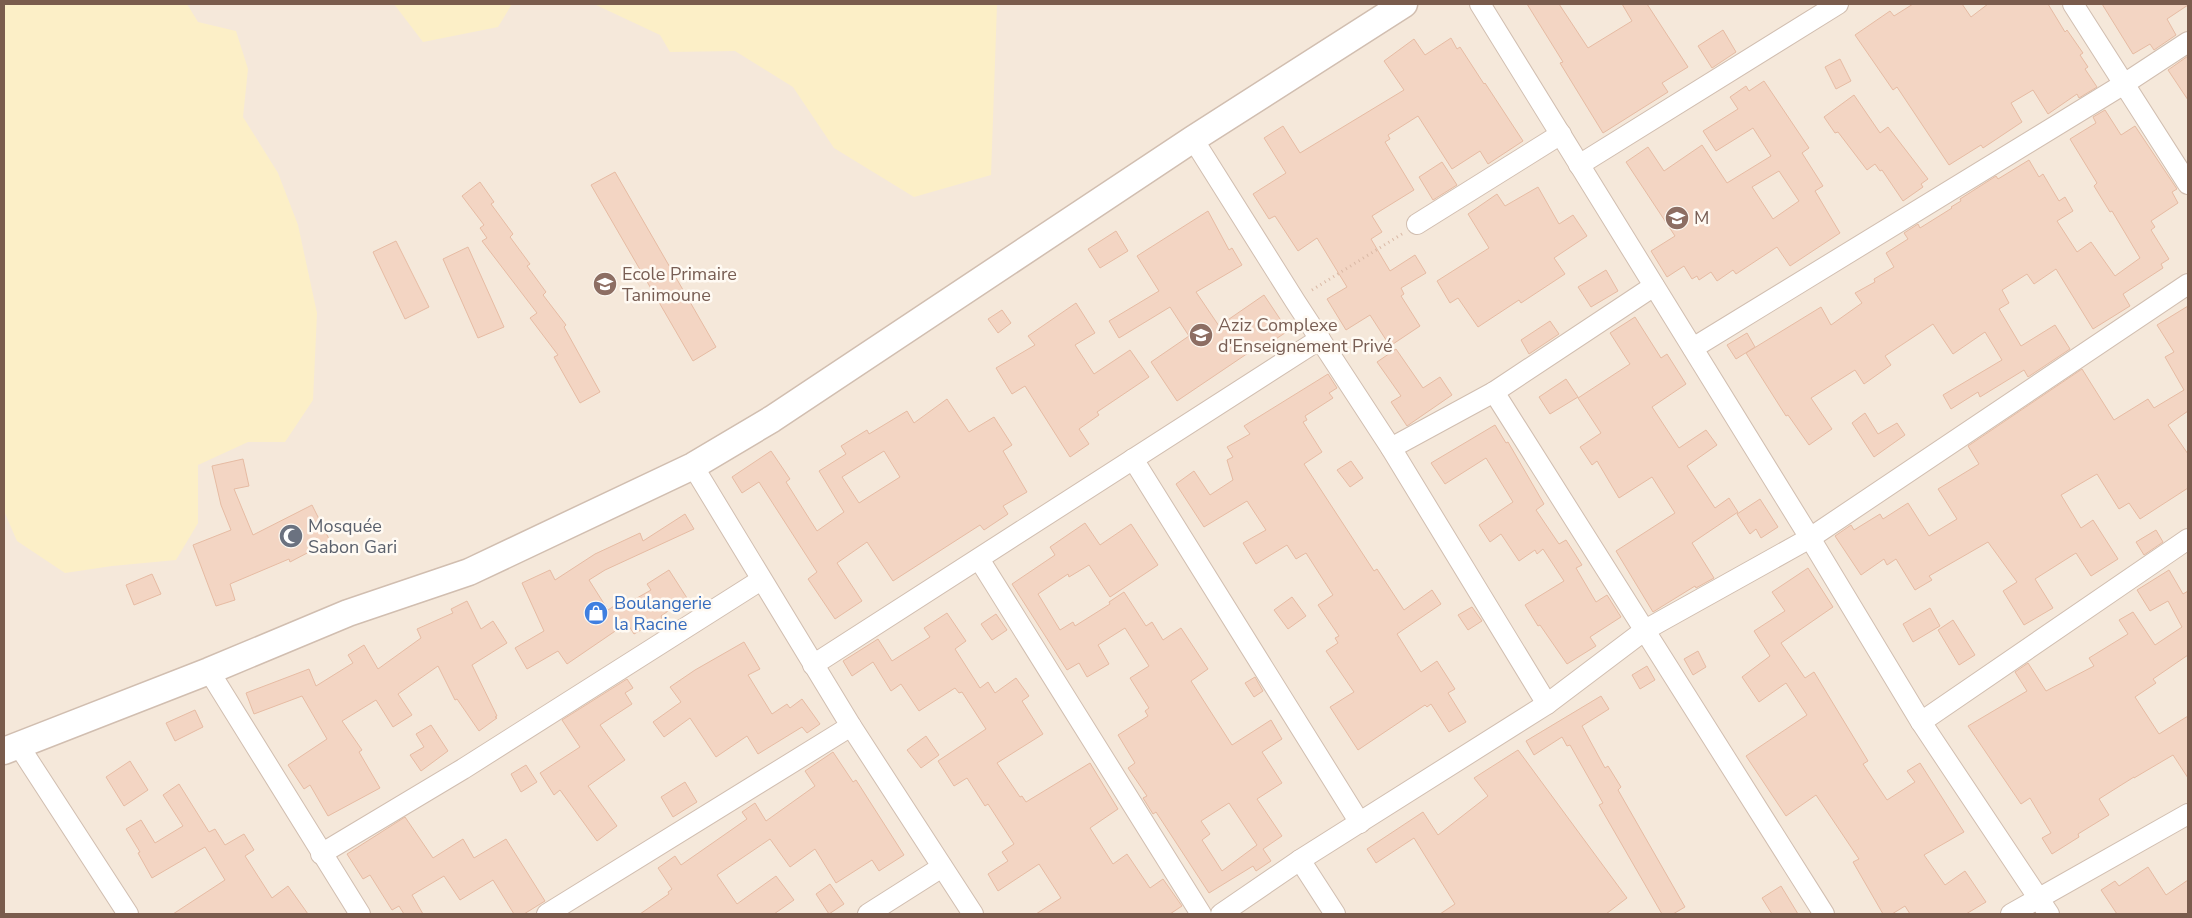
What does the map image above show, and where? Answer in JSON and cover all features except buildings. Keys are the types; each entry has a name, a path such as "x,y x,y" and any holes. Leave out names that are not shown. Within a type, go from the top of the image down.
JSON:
{"street":[{"path":"128,914 12,748 208,671 348,613 469,572 693,466 772,419 843,373 1192,139 1404,4"},
{"path":"1480,4 1810,538 1921,722 2044,906"},
{"path":"1579,165 1838,4"},
{"path":"2073,4 2188,184"},
{"path":"1693,348 2124,84 2188,42"},
{"path":"1417,224 1561,134"},
{"path":"1192,139 1391,448 1547,704"},
{"path":"1221,914 1300,860 1547,704 1645,630 1810,538 2188,284"},
{"path":"1391,448 1494,392 1654,286"},
{"path":"813,665 1320,339"},
{"path":"1494,392 1824,914"},
{"path":"1133,459 1360,822"},
{"path":"693,466 851,726 973,914"},
{"path":"1921,722 2188,539"},
{"path":"979,558 1201,914"},
{"path":"321,854 463,769 761,580"},
{"path":"208,671 360,914"},
{"path":"547,914 851,726"},
{"path":"2011,914 2044,906 2188,814"},
{"path":"1300,860 1334,914"},
{"path":"868,914 942,866"}],"path":[{"path":"1295,301 1417,224"}],"shaded area":[{"path":"4,4 2188,4 2188,914 4,914"}],"sand":[{"path":"4,4 187,4 198,22 236,31 248,69 243,117 278,173 298,225 317,313 313,400 285,442 248,442 198,465 198,523 176,560 65,573 17,541 4,511"},
{"path":"394,4 512,4 498,27 423,42"},
{"path":"594,4 997,4 991,175 914,197 834,148 793,87 735,51 670,52 660,35"}],"place":[{"name":"M","path":"1677,218"},
{"name":"Ecole Primaire Tanimoune","path":"605,284"},
{"name":"Aziz Complexe d'Enseignement Privé","path":"1201,335"},
{"name":"Mosquée Sabon Gari","path":"291,536"},
{"name":"Boulangerie la Racine","path":"596,613"}]}
